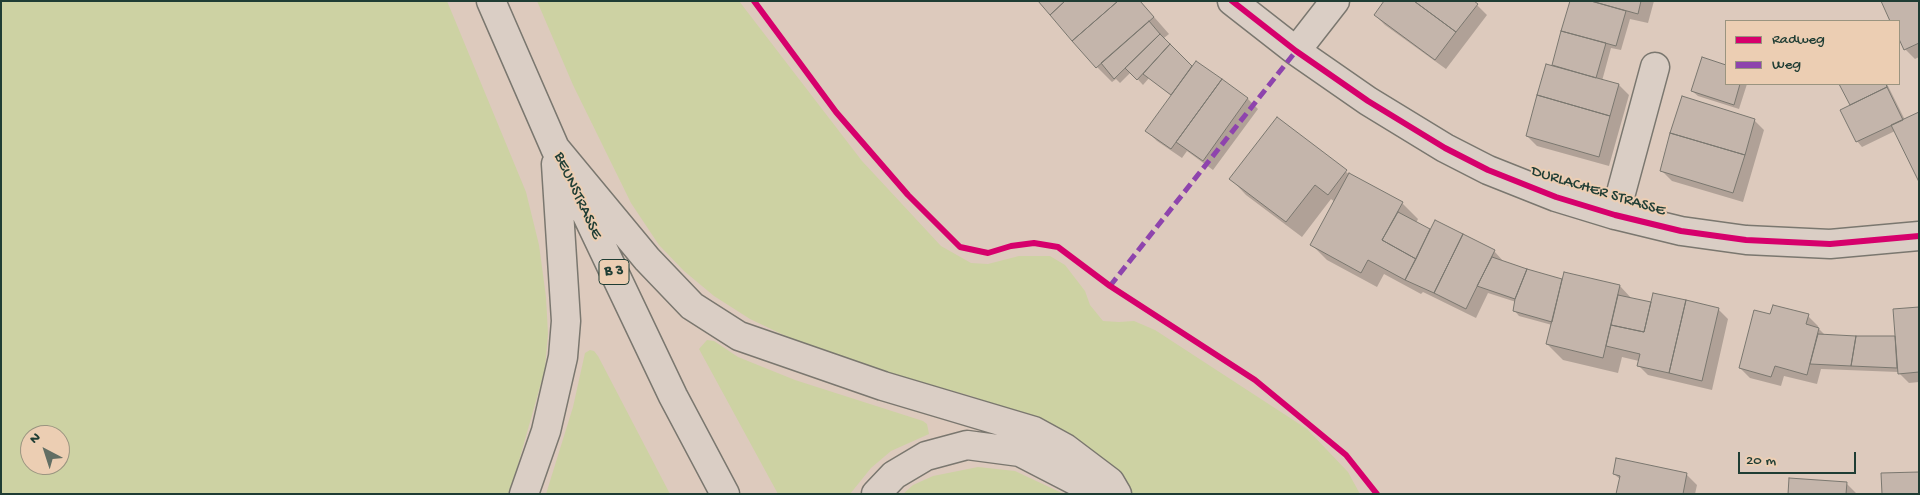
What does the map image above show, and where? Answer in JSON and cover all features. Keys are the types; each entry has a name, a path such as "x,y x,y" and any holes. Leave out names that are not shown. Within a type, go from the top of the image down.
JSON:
{"main road":[{"name":"BEUNSTRASSE","path":"491,1 554,148 673,396 725,494"},
{"name":"DURLACHER STRASSE","path":"1232,1 1296,51 1368,101 1445,148 1488,170 1556,197 1615,215 1681,231 1746,240 1830,244 1919,236"},
{"path":"1296,51 1335,1"},
{"name":"DURLACHER STRASSE","path":"1615,215 1655,67"},
{"path":"524,494 546,431 563,357 566,321 554,148"},
{"path":"554,148 647,259 692,306 739,336 883,386 1034,431 1065,448 1110,482 1117,494"},
{"path":"876,494 894,475 926,456 967,445 1020,452 1082,484 1092,494"}],"green space":[{"path":"1,1 447,1 526,192 539,245 546,297 548,334 545,369 508,494 1,494"},
{"path":"537,1 739,1 862,161 941,246 971,263 988,264 1019,256 1050,256 1065,265 1085,291 1090,305 1103,321 1134,321 1155,330 1307,429 1348,472 1360,494 1131,494 1026,416 971,396 891,374 790,338 750,319 714,296 684,271 659,245 631,203 573,85"},
{"path":"707,340 714,341 738,357 795,380 923,421 927,424 929,434 891,451 871,468 850,494 778,494 699,349"},
{"path":"590,350 594,351 598,356 670,494 546,494 573,407 585,353"},
{"path":"978,467 1015,471 1064,494 903,494 913,485 933,476"}],"building":[{"path":"1038,1 1065,1 1050,15"},
{"path":"1065,1 1118,1 1072,41 1050,15"},
{"path":"1118,1 1140,1 1154,17 1096,68 1072,41"},
{"path":"1384,1 1414,1 1456,32 1435,60 1374,15"},
{"path":"1414,1 1474,1 1478,4 1456,32"},
{"path":"1570,1 1591,1 1626,11 1616,46 1561,31"},
{"path":"1591,1 1641,1 1638,14"},
{"path":"1881,1 1919,1 1919,43 1904,50 1900,41 1900,20 1890,20"},
{"path":"1149,21 1160,34 1114,79 1101,63"},
{"path":"1561,31 1606,43 1596,78 1552,65"},
{"path":"1160,34 1170,44 1137,80 1125,68"},
{"path":"1170,44 1192,66 1171,95 1143,74"},
{"path":"1702,57 1725,65 1725,85 1740,85 1734,105 1691,91"},
{"path":"1196,61 1222,79 1171,149 1145,131"},
{"path":"1546,64 1619,84 1610,116 1537,95"},
{"path":"1222,79 1248,98 1203,161 1176,142"},
{"path":"1840,85 1886,85 1887,87 1850,105"},
{"path":"1887,87 1903,120 1856,142 1840,110"},
{"path":"1537,95 1610,116 1599,157 1526,136"},
{"path":"1682,96 1755,119 1745,155 1670,133"},
{"path":"1919,112 1919,182 1891,125"},
{"path":"1277,117 1347,170 1328,195 1315,185 1286,222 1229,179"},
{"path":"1670,133 1745,155 1733,193 1660,171"},
{"path":"1349,173 1403,202 1382,240 1416,259 1405,280 1368,260 1361,273 1310,245"},
{"path":"1398,212 1430,229 1416,259 1382,240"},
{"path":"1435,220 1463,234 1434,293 1405,280"},
{"path":"1463,234 1495,250 1466,309 1434,293"},
{"path":"1492,257 1527,269 1515,299 1477,286"},
{"path":"1527,269 1562,279 1552,322 1513,311 1515,299"},
{"path":"1564,272 1620,285 1603,358 1546,344"},
{"path":"1653,293 1686,300 1669,373 1637,366 1640,354 1606,346 1611,325 1644,332"},
{"path":"1618,295 1651,302 1644,332 1611,325"},
{"path":"1686,300 1719,308 1702,381 1669,373"},
{"path":"1773,305 1809,314 1806,324 1819,328 1807,375 1775,366 1771,377 1739,368 1754,310 1770,314"},
{"path":"1919,307 1919,372 1898,374 1893,309"},
{"path":"1818,334 1856,336 1851,366 1810,364"},
{"path":"1856,336 1895,336 1897,368 1851,366"},
{"path":"1616,458 1687,473 1683,494 1616,494 1620,476 1613,474"},
{"path":"1919,472 1919,494 1882,494 1881,473"},
{"path":"1789,478 1847,482 1846,494 1788,494"}],"marked path":[{"path":"1110,286 1296,51"}],"cycle path":[{"path":"754,1 836,112 908,195 960,247 988,253 1011,246 1034,243 1058,247 1110,286 1255,380 1346,455 1377,494"},
{"path":"1232,1 1296,51 1368,101 1445,148 1488,170 1556,197 1615,215 1681,231 1746,240 1830,244 1919,236"}]}
